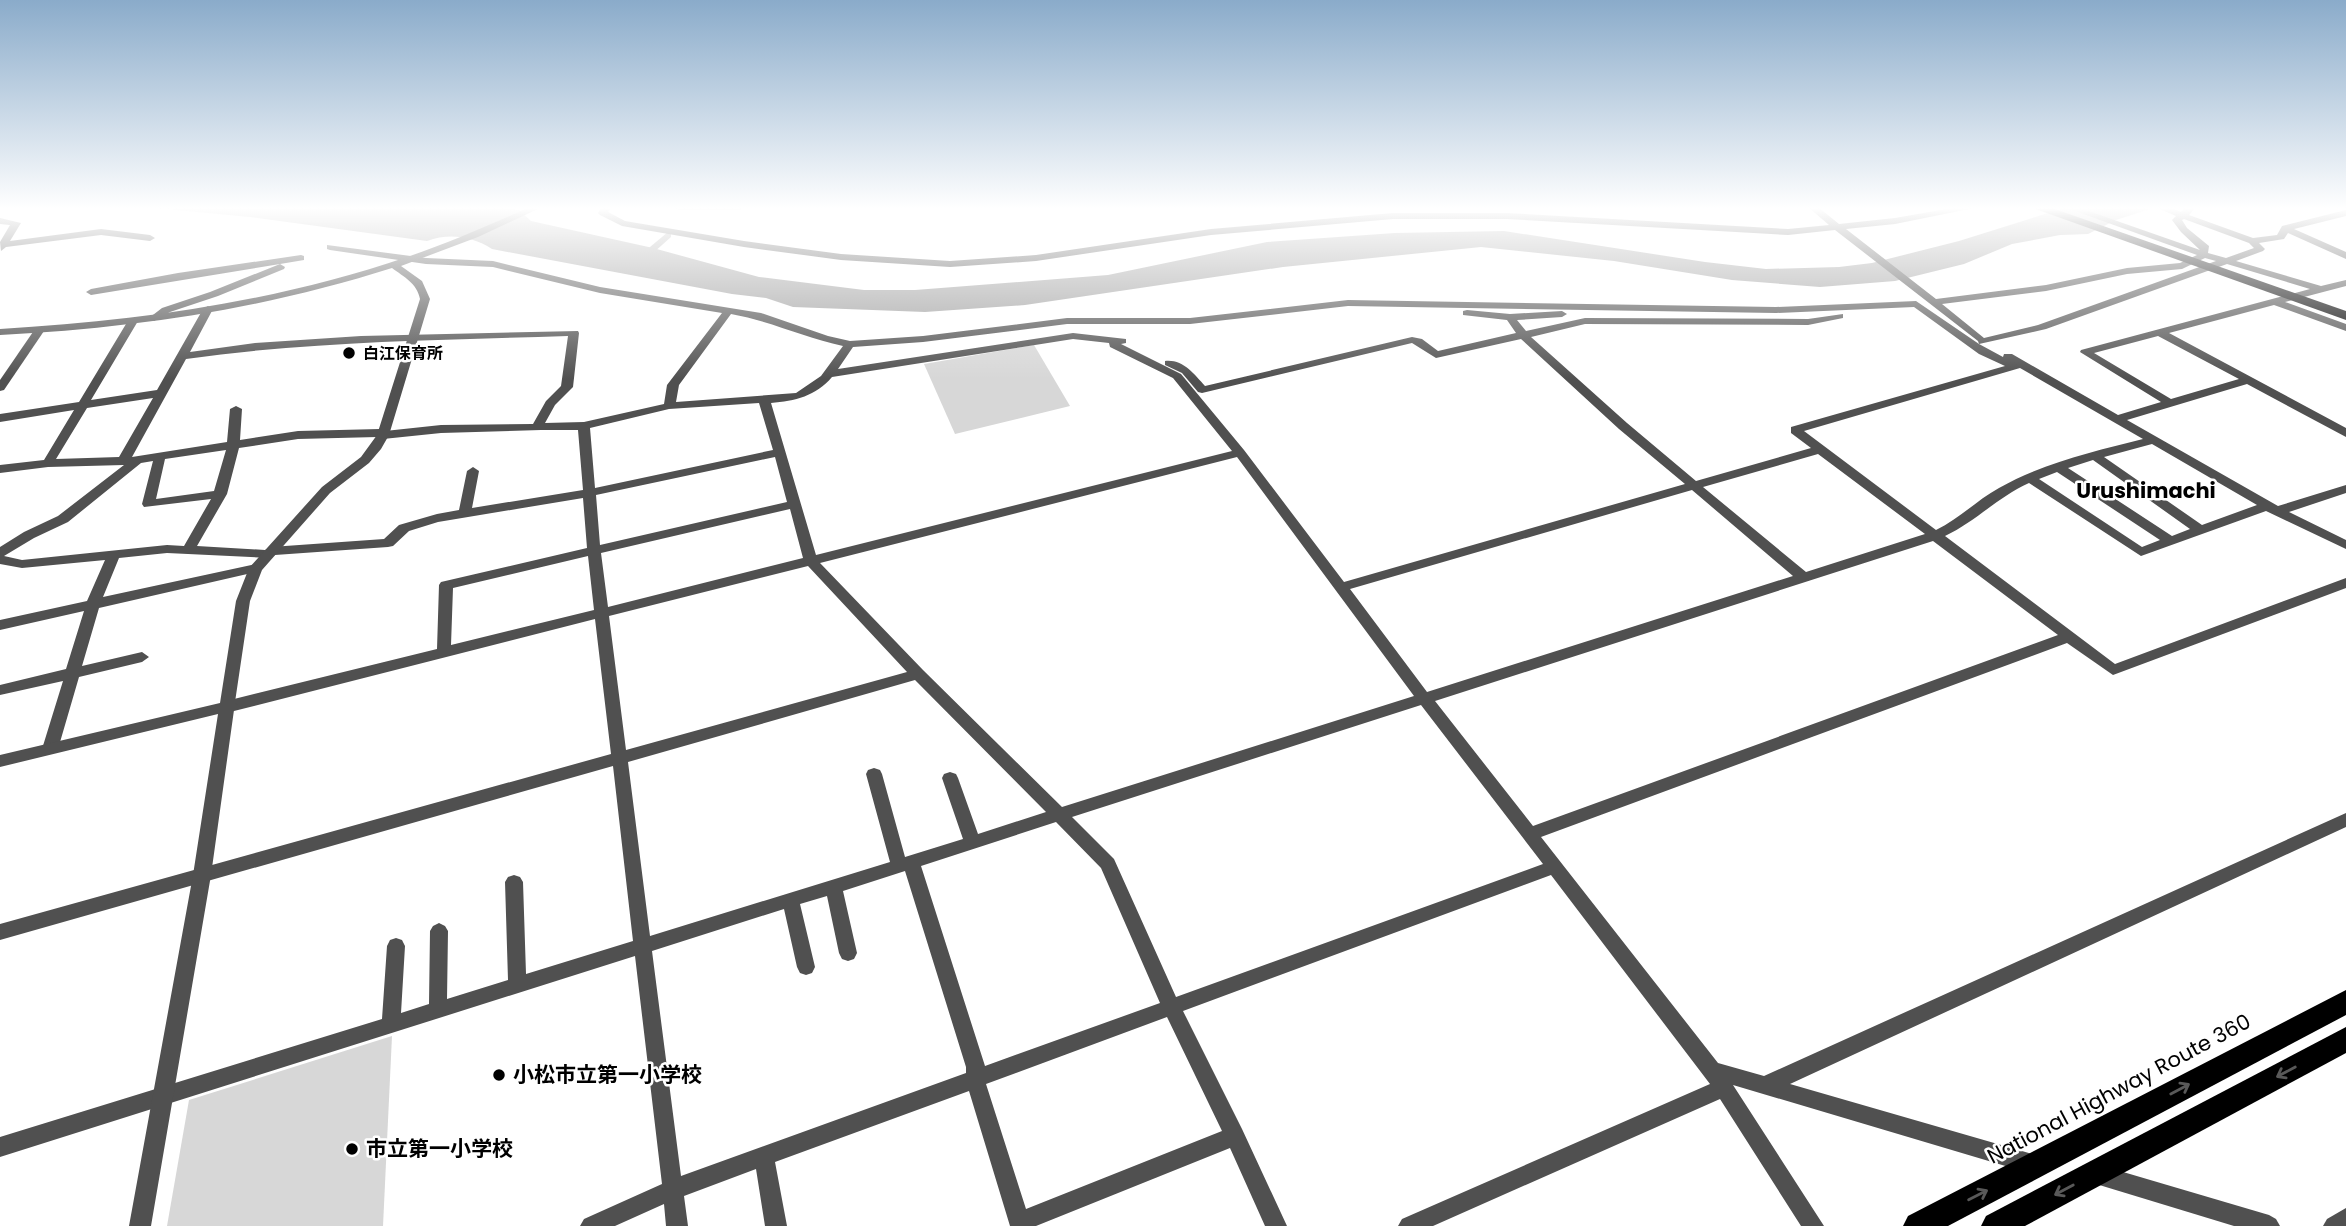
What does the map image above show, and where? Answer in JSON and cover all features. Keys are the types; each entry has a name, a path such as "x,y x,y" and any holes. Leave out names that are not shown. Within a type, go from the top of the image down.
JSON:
{"highway":[{"path":"2200,264 2346,316"},
{"path":"2209,264 2346,310"},
{"name":"National Highway Route 360","path":"1917,1226 2346,1002"},
{"path":"1996,1226 2346,1039"}],"street":[{"path":"91,292 178,275 256,264"},
{"path":"154,318 166,310 214,294 286,264"},
{"path":"494,264 600,290 761,317 825,339 849,344 923,339 1067,321 1190,321 1348,303 1776,310 1916,304 1983,352 2019,366"},
{"path":"1887,264 1983,342 2019,366 2274,508 2346,545"},
{"path":"1932,300 2046,288 2127,271 2186,264"},
{"path":"1983,342 2042,327 2217,264"},
{"path":"2236,264 2321,290"},
{"path":"0,332 39,331 132,321 208,309 350,278 393,265 416,281 425,292 383,435 370,455 326,490 256,568 243,601 230,706 140,1226"},
{"path":"2170,403 2085,352 2346,284"},
{"path":"2275,302 2346,328"},
{"path":"1405,304 1510,317 1606,311 1611,307"},
{"path":"830,374 1061,337 1122,341 1186,371 1202,390 1412,340 1418,341 1436,355 1585,321 1808,322 1865,312 1870,307"},
{"path":"0,553 63,519 130,460 161,393 208,309"},
{"path":"669,406 673,385 729,310"},
{"path":"1510,317 1523,335 1623,426 1803,577"},
{"path":"48,463 132,321"},
{"path":"0,388 39,331"},
{"path":"2159,332 2346,433"},
{"path":"182,356 255,346 361,339 574,333 567,387 550,403 537,428"},
{"path":"1115,340 1114,345 1177,376 1240,453 1528,834 1712,1070 1813,1226"},
{"path":"0,469 48,463 130,460 298,435 383,435 442,429 584,426 669,406 806,395 830,374 849,344"},
{"path":"2019,366 1795,430 2113,670 2346,583"},
{"path":"2117,419 2249,380"},
{"path":"0,418 161,393"},
{"path":"764,400 810,561 918,674 1108,864 1171,1007 1276,1226"},
{"path":"189,548 221,494 228,475 235,445 236,409"},
{"path":"584,426 594,550 677,1226"},
{"path":"0,1147 1934,536 1948,531 2004,490 2030,478 2155,440"},
{"path":"1341,587 1821,449"},
{"path":"0,561 22,564 189,548 270,552 388,543 404,527 465,513 588,493 779,452"},
{"path":"0,761 602,614 1240,453"},
{"path":"160,456 148,504 221,494"},
{"path":"2096,457 2200,530"},
{"path":"2060,468 2172,542"},
{"path":"465,513 473,471"},
{"path":"2030,478 2141,552 2200,530 2346,489"},
{"path":"443,653 446,585 794,504"},
{"path":"50,749 93,604 114,555"},
{"path":"0,625 256,568"},
{"path":"1528,834 2068,637"},
{"path":"0,690 142,657"},
{"path":"0,932 918,674"},
{"path":"874,774 976,1067 975,1079 1021,1224 1235,1136"},
{"path":"950,778 972,842"},
{"path":"1766,1085 2346,820"},
{"path":"591,1226 672,1190 1554,867"},
{"path":"514,882 517,984"},
{"path":"832,885 848,953"},
{"path":"790,898 806,967"},
{"path":"438,1009 439,932"},
{"path":"391,1024 396,946"},
{"path":"1712,1070 2037,1165"},
{"path":"1409,1226 1724,1088"},
{"path":"764,1157 776,1226"},
{"path":"2095,1174 2269,1226"},
{"path":"2334,1226 2346,1219"}],"shaded area":[{"path":"573,264 712,264 759,277 864,290 915,290 1108,275 1160,264 1311,264 1025,305 925,312 793,307 766,298"},
{"path":"1634,264 1724,264 1766,269 1862,264 1963,264 1895,281 1820,287 1732,280"},
{"path":"1034,345 1070,406 955,434 924,364"},
{"path":"392,1036 383,1226 167,1226 189,1100"}],"place":[{"name":"白江保育所","path":"349,353"},
{"name":"小松市立第一小学校","path":"499,1075"},
{"name":"市立第一小学校","path":"352,1149"}],"district":[{"name":"Urushimachi","path":"2146,491"}]}
